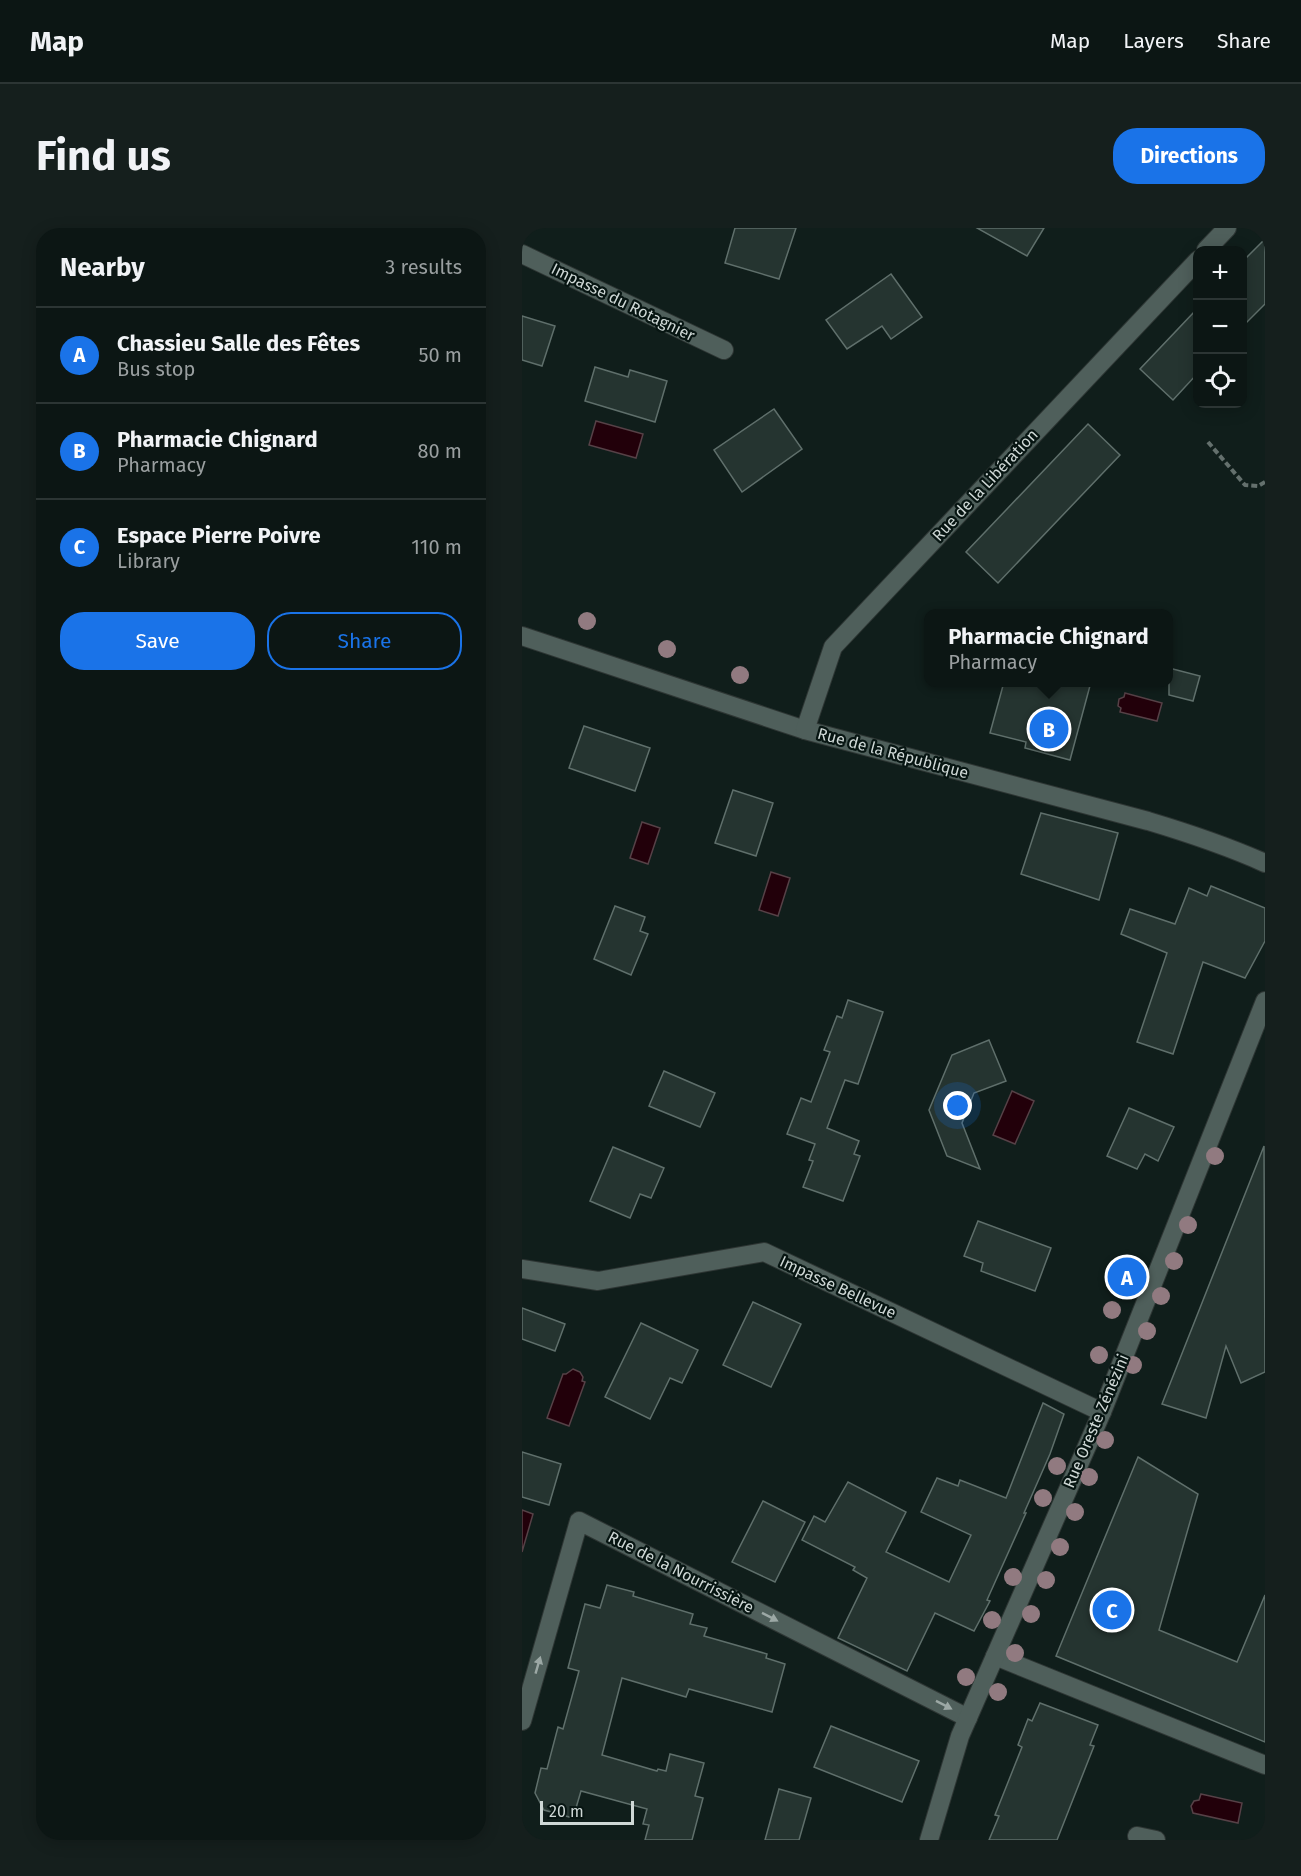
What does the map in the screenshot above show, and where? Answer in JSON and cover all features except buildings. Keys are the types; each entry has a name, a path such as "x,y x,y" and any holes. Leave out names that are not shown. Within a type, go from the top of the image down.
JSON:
{"street":[{"path":"1210,246 1227,228"},
{"name":"Impasse du Rotagnier","path":"522,254 724,350"},
{"name":"Rue de la Libération","path":"805,730 833,647 1193,264"},
{"name":"Rue de la République","path":"522,636 805,730 1148,821 1197,836 1265,863"},
{"name":"Rue Oreste Zénézini","path":"928,1840 960,1736 1102,1412 1265,1001"},
{"name":"Impasse Bellevue","path":"522,1269 598,1281 764,1252 1102,1412"},
{"name":"Rue de la Nourrissière","path":"522,1721 579,1521 968,1718"},
{"path":"995,1656 1265,1765"},
{"path":"1137,1836 1156,1840"}],"path":[{"path":"1208,442 1245,485 1258,486 1265,482"}],"shaded area":[{"path":"596,421 643,434 636,458 589,445"},
{"path":"1125,693 1162,703 1157,721 1120,712 1119,699 1124,697"},
{"path":"642,822 660,828 648,864 630,858"},
{"path":"771,872 790,878 778,916 759,910"},
{"path":"1012,1091 1034,1101 1015,1144 993,1135"},
{"path":"573,1369 580,1372 583,1377 582,1381 585,1382 569,1426 547,1418 563,1374"},
{"path":"522,1510 533,1514 522,1552"},
{"path":"1201,1794 1242,1803 1238,1823 1193,1813 1191,1806 1194,1801 1199,1800"}],"place":[{"name":"Pharmacie Chignard","path":"1049,729"},
{"name":"Chassieu Salle des Fêtes","path":"1127,1277"},
{"name":"Espace Pierre Poivre","path":"1112,1610"}]}
